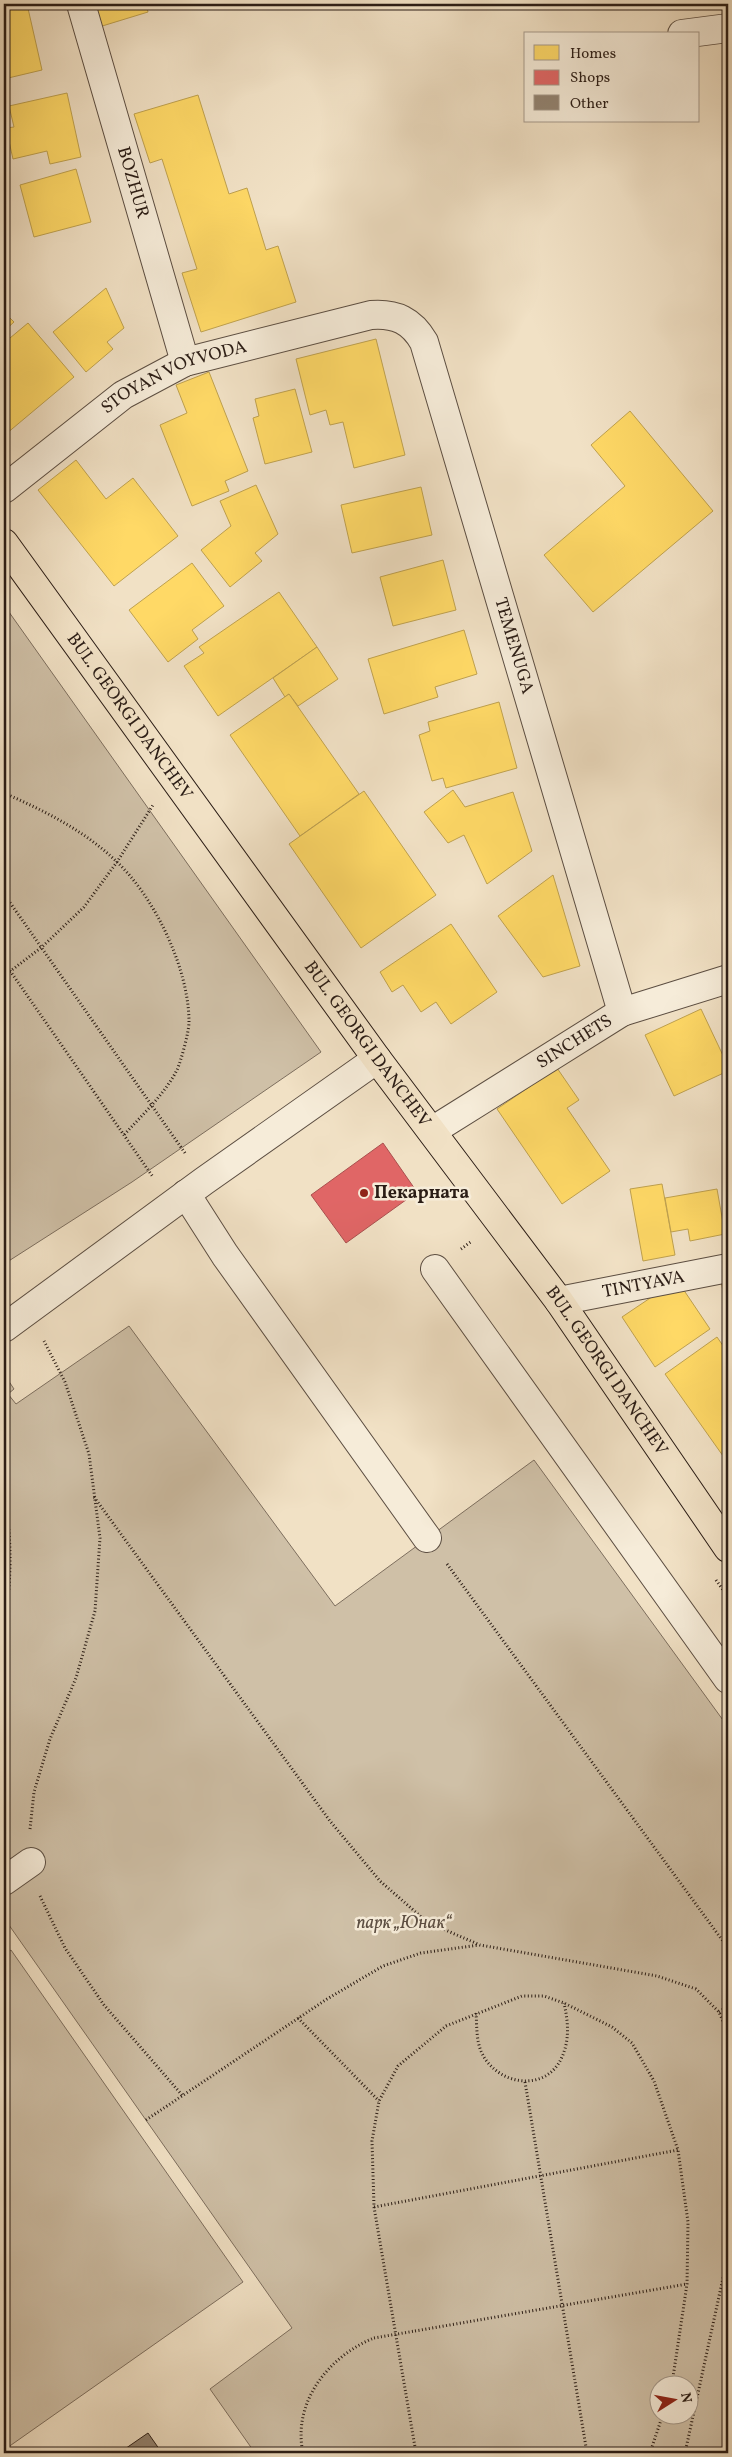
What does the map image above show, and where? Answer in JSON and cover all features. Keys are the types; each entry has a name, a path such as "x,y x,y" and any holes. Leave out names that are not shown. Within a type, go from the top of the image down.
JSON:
{"main road":[{"name":"BUL. GEORGI DANCHEV","path":"4,543 378,1059 559,1301 728,1548"}],"street":[{"name":"BOZHUR","path":"81,4 185,362"},
{"path":"697,32 728,28"},
{"name":"STOYAN VOYVODA","path":"4,489 123,395 185,362 371,315"},
{"name":"TEMENUGA","path":"371,315 397,316 418,331 424,342 622,1012"},
{"name":"SINCHETS","path":"432,1130 622,1012 728,979"},
{"path":"4,1328 187,1193 378,1059"},
{"path":"187,1193 225,1255 428,1538"},
{"path":"435,1268 728,1679"},
{"name":"TINTYAVA","path":"559,1301 728,1268"},
{"path":"4,1881 31,1862"}],"path":[{"path":"4,976 42,947 84,907 118,862 172,775"},
{"path":"4,793 36,807 83,834 118,862 136,884 163,926 183,979 189,1023 177,1070 152,1105 124,1135"},
{"path":"4,894 152,1105 187,1193"},
{"path":"4,962 124,1135 187,1193"},
{"path":"435,1268 499,1221"},
{"path":"28,1309 65,1382 89,1454 100,1538 94,1611 76,1678 50,1739 34,1792 29,1839 31,1862 36,1887 64,1948 104,2005 182,2095"},
{"path":"94,1496 330,1821 380,1881 427,1922 480,1945 657,1976 696,1989 720,2012 728,2033"},
{"path":"4,1498 10,1550 8,1606 4,1628"},
{"path":"428,1538 728,1948"},
{"path":"4,1567 10,1567"},
{"path":"146,2120 298,2018 383,1966 421,1953 480,1945"},
{"path":"416,2453 374,2207 372,2141 379,2101 398,2066 446,2026 476,2012 522,1996 544,1996 564,2003 612,2027 632,2043 654,2080 678,2150 688,2222 687,2284 674,2374"},
{"path":"476,2012 480,2051 487,2062 498,2073 511,2080 525,2082 546,2076 562,2057 568,2025 564,2003"},
{"path":"720,2012 728,2006"},
{"path":"298,2018 379,2101"},
{"path":"525,2082 587,2453"},
{"path":"374,2207 678,2150"},
{"path":"685,2453 728,2255"},
{"path":"303,2453 300,2442 304,2408 320,2377 344,2353 374,2338 687,2284"},
{"path":"650,2453 660,2424"}],"green space":[{"path":"4,605 321,1052 132,1182 4,1264"},
{"name":"парк „Юнак“","path":"129,1326 335,1606 534,1460 728,1727 728,2453 255,2453 210,2389 292,2328 4,1918 4,1374 14,1389 8,1394 16,1404"},
{"path":"11,1950 243,2282 4,2450 4,1955"}],"building: Homes":[{"path":"27,4 42,70 4,79 4,7"},
{"path":"92,4 146,4 148,12 99,27"},
{"path":"67,93 81,157 50,164 47,151 13,159 6,128 14,127 9,106"},
{"path":"198,95 229,194 247,188 266,250 278,246 296,302 201,332 182,273 197,269 162,159 150,163 134,114"},
{"path":"76,169 91,222 34,237 20,185"},
{"path":"106,288 124,328 107,342 113,349 86,372 53,332"},
{"path":"4,312 14,322 4,331"},
{"path":"28,323 74,377 6,434 4,432 4,352 7,350 4,343"},
{"path":"376,339 405,455 354,468 343,422 330,425 326,410 310,415 296,359"},
{"path":"209,372 248,471 225,481 229,491 192,506 160,425 187,413 176,385"},
{"path":"295,389 312,452 265,464 253,418 259,416 255,399"},
{"path":"630,411 713,511 593,612 544,555 625,486 591,445"},
{"path":"76,460 106,499 133,478 178,536 114,586 38,490"},
{"path":"256,485 278,534 255,553 262,561 230,587 201,550 231,526 220,501"},
{"path":"421,487 432,535 352,553 341,505"},
{"path":"443,560 456,610 393,626 380,577"},
{"path":"192,563 224,606 192,630 198,639 168,662 129,610"},
{"path":"279,592 317,647 218,716 184,666 204,653 199,647"},
{"path":"464,630 477,674 435,687 438,697 384,714 368,659"},
{"path":"317,647 338,679 298,706 289,694 285,697 273,678"},
{"path":"289,694 359,794 300,836 230,735"},
{"path":"499,702 517,768 446,788 443,778 432,781 419,735 430,731 428,722"},
{"path":"453,790 465,807 513,792 532,851 487,884 464,835 448,843 424,812"},
{"path":"364,791 436,895 361,948 289,844"},
{"path":"553,875 580,966 543,977 498,916"},
{"path":"451,924 497,992 451,1024 436,1002 421,1012 403,985 392,992 380,972"},
{"path":"701,1009 728,1066 728,1071 674,1096 645,1035"},
{"path":"557,1068 579,1100 567,1108 610,1171 562,1204 497,1109"},
{"path":"662,1184 675,1255 643,1261 630,1189"},
{"path":"717,1189 725,1234 690,1241 688,1229 671,1232 665,1198"},
{"path":"728,1274 728,1313 727,1313 720,1275"},
{"path":"677,1280 710,1329 655,1367 622,1317"},
{"path":"717,1337 728,1353 728,1463 665,1374"}],"building: Shops":[{"name":"Пекарната","path":"383,1143 417,1192 346,1243 311,1195"}],"building: Other":[{"path":"148,2433 162,2453 119,2453"}],"place":[{"name":"Пекарната","path":"364,1193"}]}
